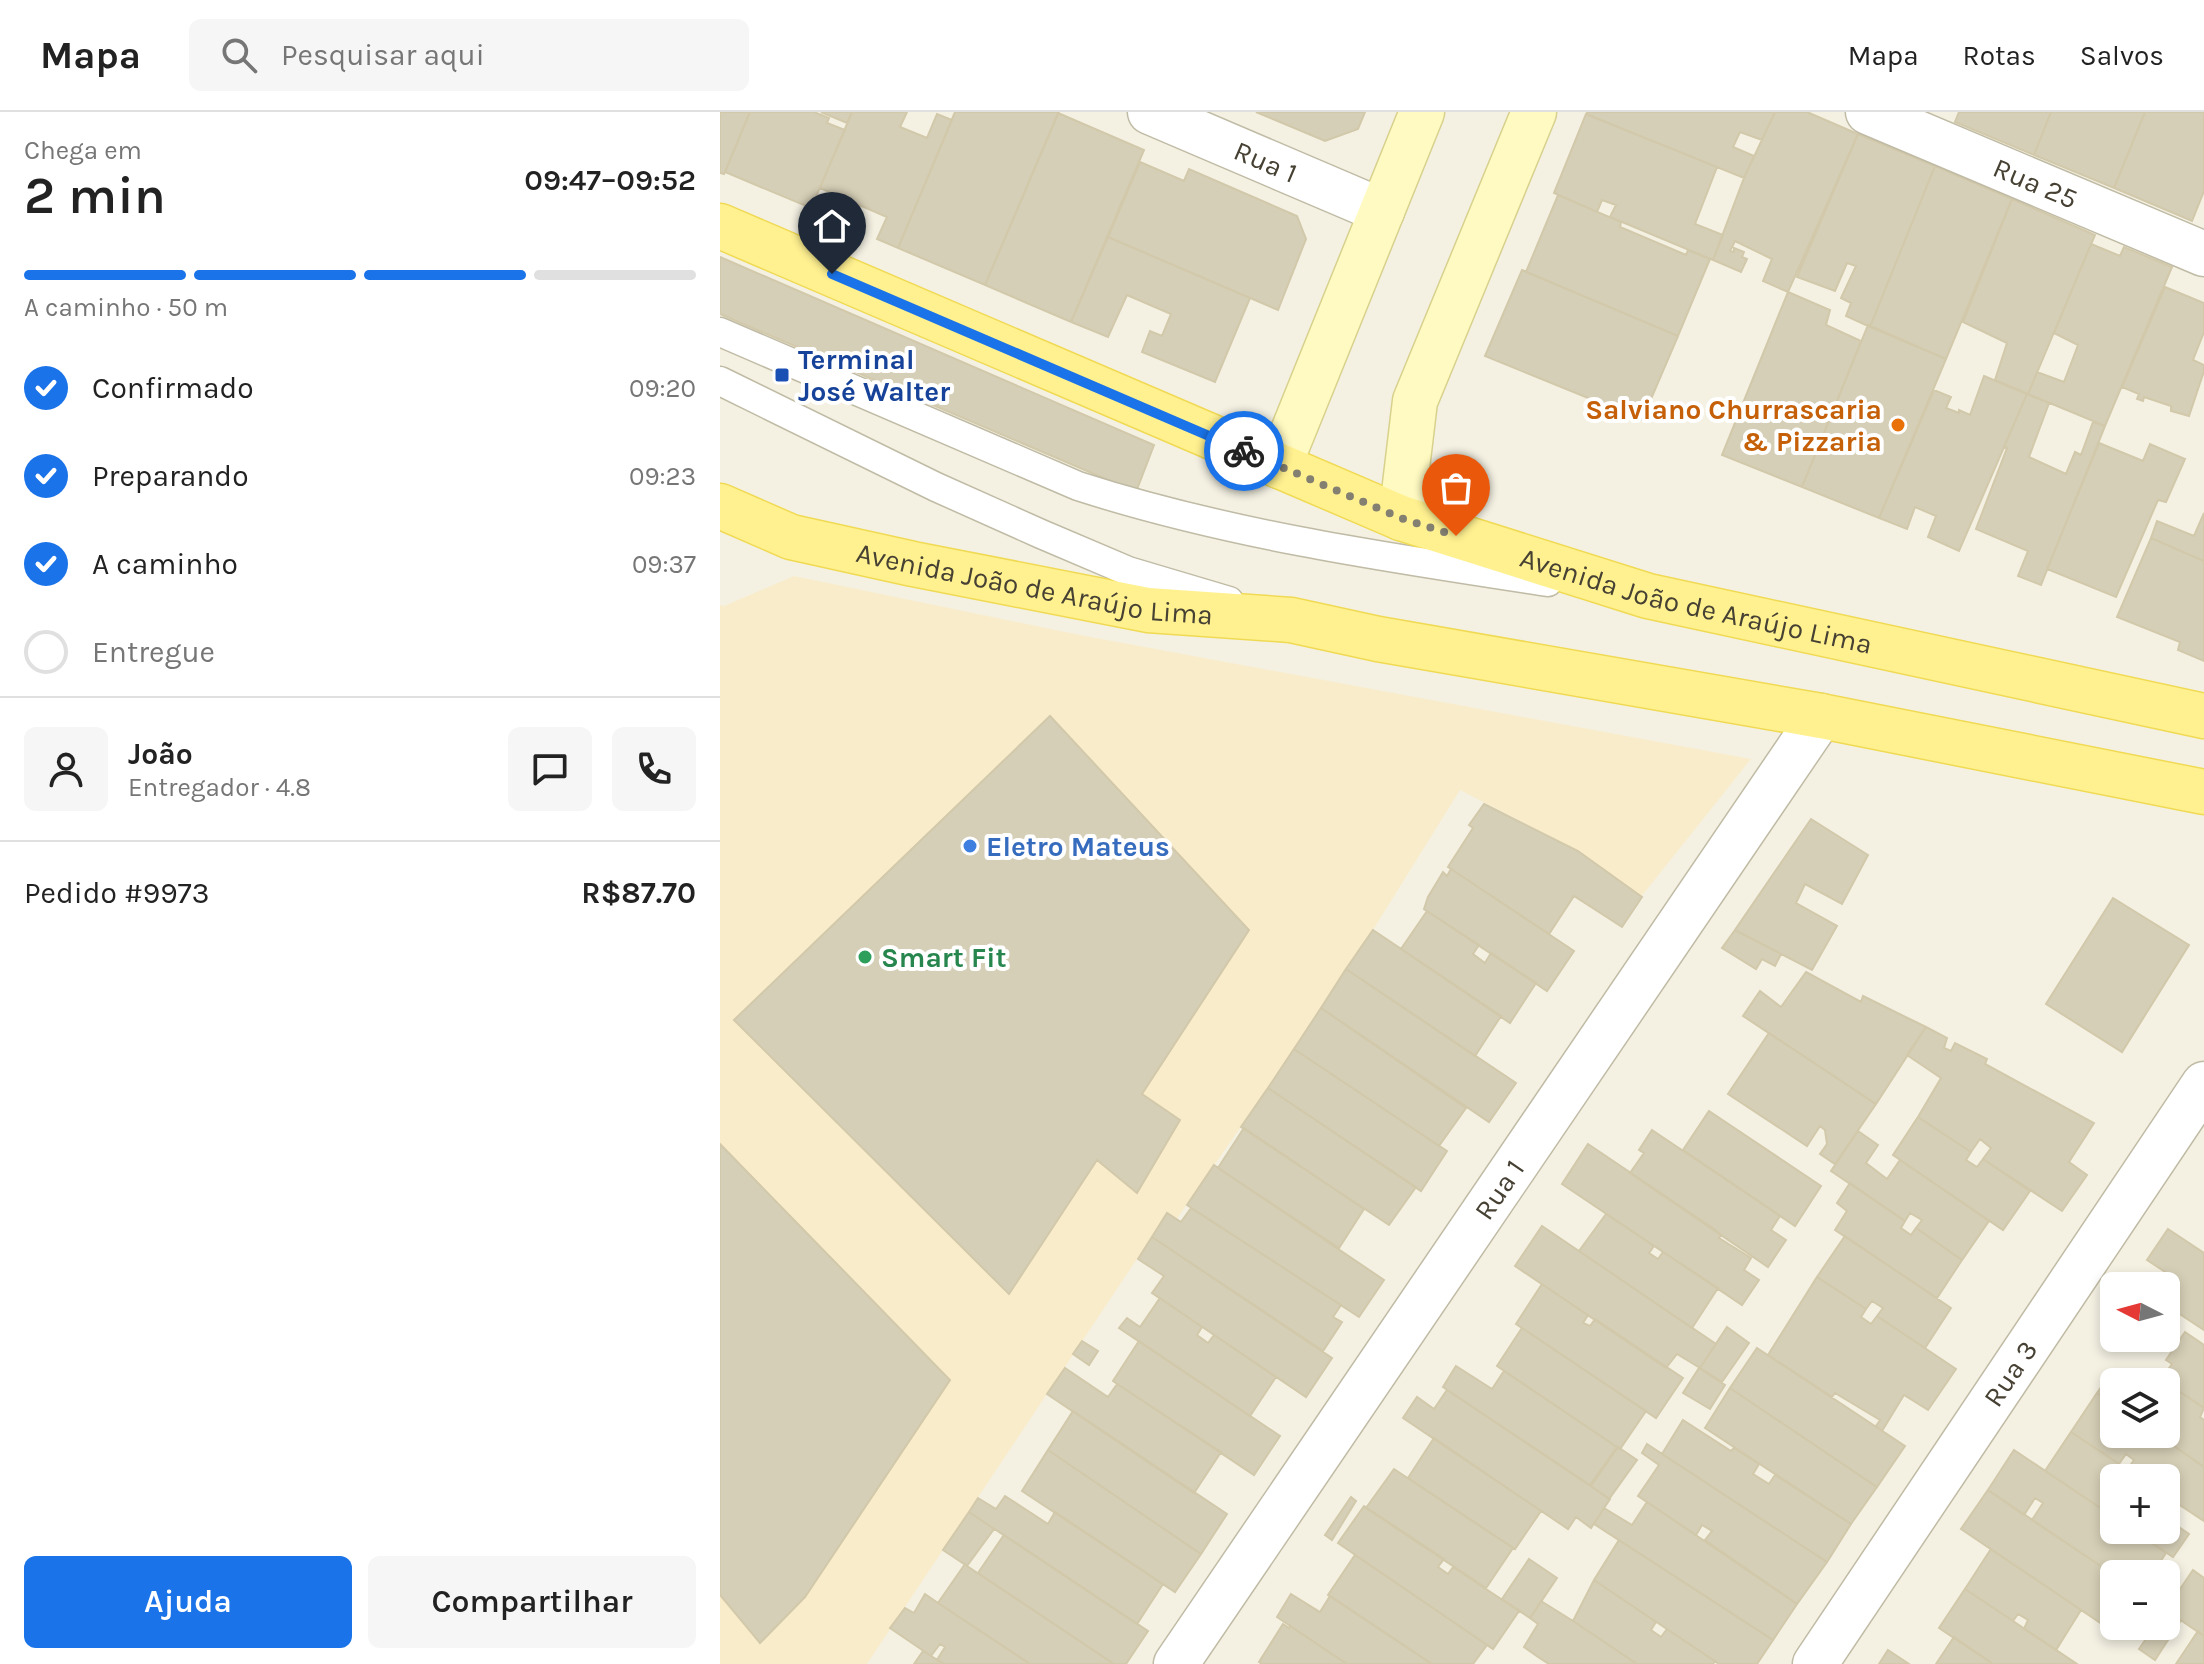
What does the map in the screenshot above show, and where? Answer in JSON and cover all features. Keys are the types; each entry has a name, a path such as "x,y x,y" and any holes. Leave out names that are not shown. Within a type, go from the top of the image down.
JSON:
{"main road":[{"name":"Avenida João de Araújo Lima","path":"720,226 1401,518 1648,596 2204,716"},
{"name":"Avenida João de Araújo Lima","path":"720,506 791,537 1148,610 1291,620 1821,716 2204,792"}],"street":[{"name":"Rua 1","path":"1150,112 1382,211"},
{"path":"1279,466 1422,112"},
{"path":"1401,518 1415,401 1534,112"},
{"name":"Rua 25","path":"1868,112 2204,254"},
{"name":"Rua 1","path":"1176,1664 1821,716"},
{"name":"Rua 3","path":"1815,1664 2204,1084"}],"lane":[{"path":"720,332 1064,480 1122,501 1350,552 1648,596"},
{"path":"720,381 936,487 1128,571 1291,620"}],"shaded area":[{"path":"794,576 1080,635 1751,759 1641,897 1578,851 1460,790 1373,930 1268,1088 1176,1220 1167,1214 867,1664 720,1664 720,605"}],"building":[{"path":"720,112 750,112 724,174 720,173"},
{"path":"750,112 814,112 829,118 827,123 845,130 811,208 725,172"},
{"path":"821,112 852,112 847,123"},
{"path":"852,112 907,112 900,127 927,138 937,114 952,120 898,248 877,239 887,217 820,188"},
{"path":"955,112 1059,112 985,285 898,248"},
{"path":"1256,112 1365,112 1358,129 1325,141"},
{"path":"1587,112 1775,112 1762,140 1740,132 1733,147 1754,156 1744,178"},
{"path":"1775,112 1807,112 1858,134 1788,292 1763,281 1772,259 1735,241 1730,251 1734,252 1734,248 1744,252 1742,257 1747,259 1741,272 1713,260 1744,178"},
{"path":"1959,112 2051,112 2034,155 1955,122"},
{"path":"2051,112 2145,112 2114,188 2034,155"},
{"path":"2145,112 2204,112 2204,191 2192,221 2114,188"},
{"path":"1058,113 1144,150 1071,322 985,285"},
{"path":"1586,114 1717,167 1695,224 1723,235 1713,260 1610,217 1616,205 1602,200 1597,212 1554,193"},
{"path":"1858,134 1935,166 1870,327 1846,316 1851,303 1841,298 1856,266 1847,263 1835,291 1797,277"},
{"path":"1140,162 1184,181 1189,169 1297,216 1306,239 1278,310 1108,237"},
{"path":"1935,166 2012,199 1946,359 1870,327"},
{"path":"1558,195 1621,222 1620,227 1686,255 1688,250 1710,259 1678,336 1526,272"},
{"path":"2012,199 2095,235 2028,394 1995,380 2007,343 1963,322"},
{"path":"1108,237 1250,298 1215,382 1142,352 1150,331 1162,336 1171,314 1127,295 1108,337 1071,322"},
{"path":"2091,244 2120,256 2124,247 2172,267 2105,426 2028,394 2037,372 2064,382 2078,345 2054,333"},
{"path":"720,257 1154,445 1136,492 720,314"},
{"path":"1522,270 1678,336 1642,420 1485,356"},
{"path":"2165,287 2204,303 2204,332 2193,360 2204,365 2204,371 2189,416 2144,397 2143,401 2137,399 2139,394 2122,387"},
{"path":"1788,292 1830,310 1826,325 1861,341 1802,487 1722,455"},
{"path":"1868,325 1946,359 1879,518 1802,487"},
{"path":"1984,376 2027,394 1959,551 1928,537 1936,516 1915,507 1907,529 1879,518 1934,390 1951,397 1946,408 1970,415"},
{"path":"2027,394 2049,403 2029,457 2066,474 2075,452 2081,455 2093,422 2105,426 2041,585 2018,576 2028,551 1976,529 2007,448 2004,447"},
{"path":"2099,443 2143,461 2150,444 2185,459 2166,502 2158,500 2116,597 2047,569"},
{"path":"2204,513 2204,561 2151,538 2157,521 2194,536"},
{"path":"2151,538 2204,561 2204,661 2178,650 2180,642 2117,617"},
{"path":"1050,716 1249,930 1142,1094 1180,1120 1137,1193 1097,1160 1009,1294 734,1020"},
{"path":"1484,804 1578,851 1642,897 1622,927 1574,896 1549,934 1448,867 1473,828 1469,825"},
{"path":"1811,819 1868,855 1842,904 1805,884 1796,903 1837,926 1812,970 1735,930"},
{"path":"1451,869 1574,951 1547,991 1424,909 1443,872 1447,876"},
{"path":"2113,898 2189,945 2122,1052 2046,1004"},
{"path":"1427,911 1479,945 1473,954 1485,963 1491,953 1536,983 1510,1023 1401,949"},
{"path":"1373,930 1501,1016 1475,1056 1346,969"},
{"path":"1735,930 1781,954 1775,966 1762,959 1756,969 1722,948"},
{"path":"1346,969 1516,1083 1489,1122 1321,1008"},
{"path":"1806,972 1861,1002 1863,996 1926,1027 1876,1104 1743,1016 1760,991 1781,1007"},
{"path":"1321,1008 1466,1108 1439,1146 1294,1049"},
{"path":"1926,1027 1947,1038 1944,1048 1951,1051 1955,1043 1987,1059 1985,1064 2094,1123 2069,1162 2087,1175 2062,1211 1983,1159 1991,1148 1980,1139 1971,1152 1918,1117 1941,1078 1907,1055"},
{"path":"1769,1033 1876,1104 1835,1164 1820,1154 1827,1144 1825,1130 1820,1126 1807,1146 1728,1094"},
{"path":"1294,1049 1447,1151 1421,1191 1268,1088"},
{"path":"1268,1088 1416,1187 1389,1225 1241,1127"},
{"path":"1709,1111 1821,1186 1795,1226 1683,1150"},
{"path":"1918,1117 1971,1152 1966,1160 1977,1167 1983,1159 2030,1191 2003,1230 1893,1155"},
{"path":"1244,1128 1364,1209 1339,1248 1218,1168"},
{"path":"1652,1130 1780,1216 1771,1230 1786,1240 1768,1267 1630,1173 1644,1153 1639,1150"},
{"path":"1858,1131 1878,1145 1866,1163 1887,1179 1900,1160 1989,1221 1962,1260 1916,1228 1922,1220 1910,1213 1905,1221 1831,1171"},
{"path":"720,1144 950,1380 805,1597 760,1643 720,1595"},
{"path":"1588,1144 1714,1229 1721,1235 1719,1238 1751,1258 1744,1270 1759,1280 1742,1305 1562,1184"},
{"path":"1214,1165 1384,1280 1359,1317 1187,1205"},
{"path":"1850,1183 1905,1221 1901,1228 1911,1235 1916,1228 1962,1260 1937,1298 1835,1230 1847,1211 1837,1203"},
{"path":"1191,1208 1341,1305 1333,1317 1342,1322 1323,1351 1152,1237 1167,1213 1181,1222"},
{"path":"1606,1214 1654,1246 1649,1253 1658,1259 1663,1252 1718,1288 1692,1328 1579,1251"},
{"path":"1542,1226 1716,1344 1700,1368 1677,1354 1666,1368 1515,1266"},
{"path":"2168,1229 2204,1253 2204,1330 2180,1314 2180,1272 2165,1272 2147,1260"},
{"path":"1845,1236 1951,1308 1925,1348 1877,1316 1883,1308 1872,1301 1866,1309 1817,1277"},
{"path":"1152,1237 1332,1358 1306,1397 1152,1293 1164,1276 1138,1259"},
{"path":"1817,1277 1866,1309 1861,1317 1871,1324 1877,1316 1956,1369 1928,1410 1904,1395 1882,1431 1876,1426 1880,1420 1835,1393 1832,1397 1768,1355"},
{"path":"1542,1284 1588,1315 1583,1323 1590,1326 1595,1319 1683,1378 1656,1418 1516,1324"},
{"path":"1160,1298 1202,1327 1197,1335 1208,1343 1214,1335 1276,1377 1250,1416 1119,1328 1127,1318 1140,1327"},
{"path":"1727,1327 1749,1343 1722,1382 1700,1368"},
{"path":"1522,1328 1646,1411 1620,1449 1497,1366"},
{"path":"2185,1332 2204,1345 2204,1408 2180,1392 2180,1368 2169,1368 2172,1364 2166,1360 2171,1352 2180,1352 2180,1339"},
{"path":"1082,1341 1098,1351 1089,1365 1073,1354"},
{"path":"1139,1341 1280,1436 1254,1475 1113,1381"},
{"path":"1757,1348 1905,1446 1877,1487 1730,1388"},
{"path":"1456,1366 1492,1389 1504,1371 1617,1447 1590,1485 1443,1387"},
{"path":"1065,1368 1108,1397 1117,1384 1221,1452 1194,1493 1047,1394"},
{"path":"1699,1368 1725,1385 1710,1409 1683,1393"},
{"path":"1730,1388 1877,1487 1851,1524 1705,1428"},
{"path":"1447,1390 1610,1499 1591,1528 1576,1517 1568,1529 1403,1418 1417,1397 1434,1409"},
{"path":"2180,1392 2204,1408 2200,1417 2204,1420 2204,1467 2177,1448 2180,1448"},
{"path":"2097,1393 2100,1395 2100,1448 2177,1448 2204,1467 2204,1521 2180,1505 2180,1464 2131,1464 2134,1460 2126,1454 2119,1464 2071,1432"},
{"path":"1073,1411 1227,1514 1201,1554 1048,1450"},
{"path":"1683,1420 1731,1451 1734,1448 1759,1464 1753,1474 1769,1484 1775,1475 1851,1524 1827,1562 1662,1454"},
{"path":"2071,1432 2118,1463 2100,1464 2100,1508 2045,1471"},
{"path":"1434,1438 1541,1511 1515,1549 1408,1478"},
{"path":"1647,1444 1827,1562 1797,1604 1705,1540 1712,1531 1702,1525 1696,1535 1638,1496 1659,1465 1642,1453"},
{"path":"1618,1447 1637,1460 1609,1499 1591,1486"},
{"path":"1048,1450 1201,1554 1175,1592 1022,1491"},
{"path":"2014,1450 2100,1508 2100,1544 2153,1544 2166,1553 2161,1560 2100,1560 2100,1566 2032,1520 2043,1503 2035,1498 2024,1515 1988,1490"},
{"path":"1394,1469 1513,1548 1486,1588 1366,1508"},
{"path":"1988,1490 2100,1566 2100,1623 1961,1529"},
{"path":"1005,1496 1048,1524 1055,1512 1163,1584 1137,1624 969,1512 978,1498 996,1509"},
{"path":"1351,1497 1356,1501 1332,1540 1325,1535"},
{"path":"1647,1502 1797,1604 1773,1640 1594,1524 1604,1508 1632,1525"},
{"path":"1364,1506 1444,1559 1438,1567 1448,1574 1453,1567 1519,1611 1493,1649 1338,1543"},
{"path":"969,1512 994,1529 967,1566 943,1550"},
{"path":"2180,1528 2189,1534 2173,1557 2154,1544 2180,1544"},
{"path":"1004,1535 1148,1631 1126,1664 1114,1664 978,1573"},
{"path":"1619,1540 1773,1640 1757,1664 1719,1664 1594,1580"},
{"path":"1991,1549 2081,1610 2056,1650 2024,1629 2028,1620 2018,1614 2013,1621 1965,1589"},
{"path":"1355,1555 1487,1645 1473,1664 1432,1664 1328,1595"},
{"path":"1529,1559 1557,1578 1530,1618 1502,1599"},
{"path":"965,1564 1114,1664 1030,1664 938,1603"},
{"path":"2193,1570 2204,1578 2204,1636 2180,1620 2180,1589"},
{"path":"1594,1580 1656,1622 1651,1630 1661,1637 1667,1629 1715,1661 1713,1664 1637,1664 1573,1621"},
{"path":"1965,1589 2077,1664 1993,1664 1939,1628"},
{"path":"925,1594 1030,1664 944,1664 937,1660 945,1647 940,1644 931,1656 890,1628 905,1608 914,1613"},
{"path":"1291,1594 1320,1612 1330,1596 1432,1664 1347,1664 1277,1617"},
{"path":"1541,1601 1637,1664 1549,1664 1538,1657 1524,1647 1538,1624 1530,1618"},
{"path":"1283,1624 1347,1664 1262,1664 1259,1662"},
{"path":"2198,1631 2204,1636 2204,1664 2176,1664"},
{"path":"1954,1637 1993,1664 1936,1664"},
{"path":"2145,1640 2168,1640 2155,1660 2139,1649"},
{"path":"1888,1650 1909,1664 1879,1664"},
{"path":"923,1651 931,1656 944,1664 914,1664"}],"way so far":[{"path":"1244,451 1401,518 1456,536"}],"place":[{"name":"Terminal José Walter","path":"782,375"},
{"name":"Salviano Churrascaria & Pizzaria","path":"1898,425"},
{"name":"Eletro Mateus","path":"970,846"},
{"name":"Smart Fit","path":"865,957"}],"route":[{"path":"832,274 1244,451"}]}
